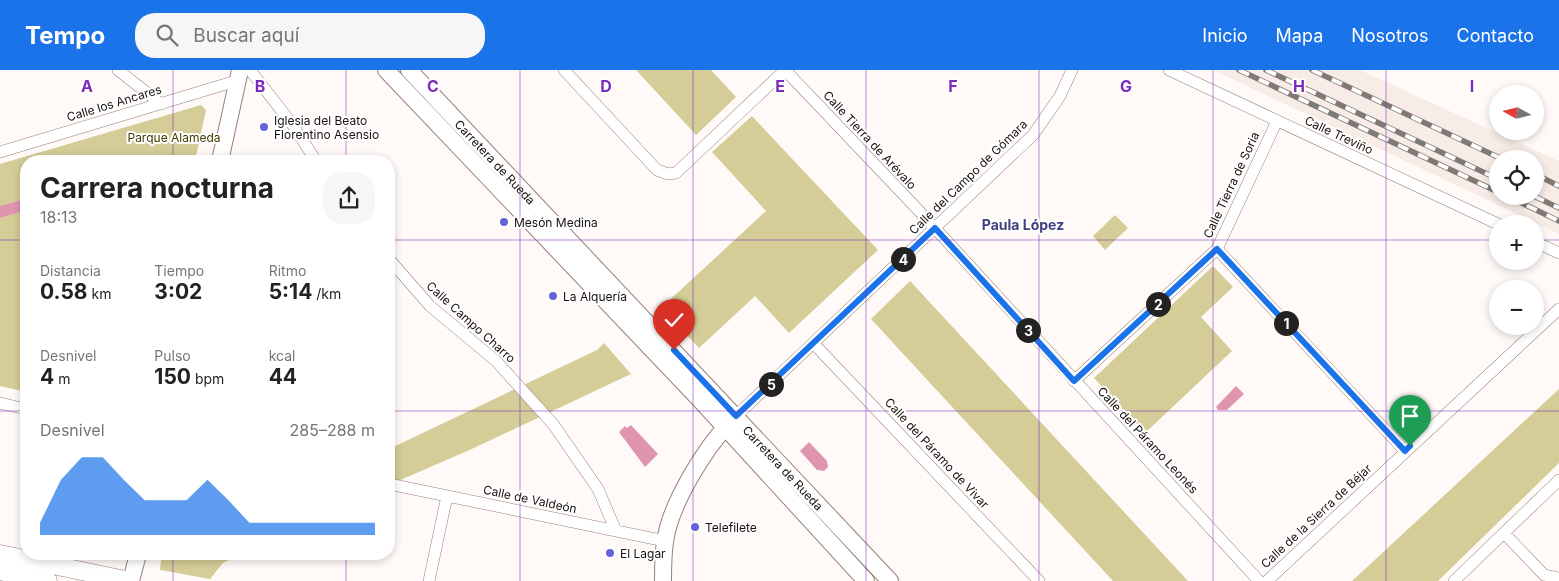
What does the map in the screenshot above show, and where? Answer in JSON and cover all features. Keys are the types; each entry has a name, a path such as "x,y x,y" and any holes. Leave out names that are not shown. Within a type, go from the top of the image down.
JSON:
{"main road":[{"path":"0,554 20,558"},
{"path":"29,560 131,581"},
{"path":"0,571 48,581"}],"street":[{"path":"118,70 161,104"},
{"path":"250,70 292,124 312,155"},
{"name":"Carretera de Rueda","path":"386,70 731,422 890,581"},
{"name":"Carretera de Rueda","path":"409,70 731,422 866,581"},
{"path":"564,70 657,170 668,174 676,173 785,70"},
{"name":"Calle Tierra de Arévalo","path":"785,70 935,228"},
{"name":"Calle del Campo de Gómara","path":"731,422 1033,136 1060,96 1072,70"},
{"name":"Calle Treviño","path":"1169,70 1489,220"},
{"path":"221,155 238,76"},
{"name":"Calle los Ancares","path":"0,152 161,104 238,76"},
{"name":"Calle Tierra de Soria","path":"1074,381 1217,249 1277,121"},
{"name":"Calle del Páramo Leonés","path":"935,228 1260,581"},
{"path":"1544,246 1559,253"},
{"path":"1217,249 1405,451"},
{"name":"Calle Campo Charro","path":"395,266 430,306 496,361 553,424 598,489 616,531"},
{"name":"Calle de la Sierra de Béjar","path":"1267,581 1559,309"},
{"name":"Calle del Páramo de Vivar","path":"814,344 1039,581"},
{"path":"0,403 20,408"},
{"path":"663,581 665,541 681,494 731,422"},
{"path":"1454,581 1559,480"},
{"name":"Calle de Valdeón","path":"395,485 665,541"},
{"path":"429,581 447,496"},
{"path":"1504,533 1544,574 1559,578"},
{"path":"131,581 136,560"}],"shaded area":[{"path":"1213,70 1360,70 1489,129 1489,140 1513,140 1535,150 1489,150 1489,201"},
{"path":"1544,154 1559,161 1559,234 1544,227 1544,215 1519,215 1498,205 1544,205"},
{"path":"20,201 20,212 0,218 0,206"},
{"path":"1236,386 1244,394 1227,410 1218,410 1216,407"},
{"path":"631,425 658,454 645,467 619,432 625,426 627,428"},
{"path":"809,442 827,461 828,467 824,471 817,470 800,451"}],"green space":[{"path":"636,70 711,70 736,97 696,135"},
{"name":"Parque Alameda","path":"201,105 206,110 196,155 31,155"},
{"path":"752,116 878,250 789,333 755,296 699,348 661,308 766,211 712,152"},
{"name":"Parque Alameda","path":"20,158 20,391 0,386 0,164"},
{"path":"1115,215 1128,228 1105,250 1093,236"},
{"path":"1213,266 1233,287 1201,317 1232,351 1145,433 1094,378"},
{"path":"910,281 1188,581 1113,581 871,319"},
{"path":"604,343 631,374 474,448 395,482 395,446 597,350"},
{"path":"1559,389 1559,463 1438,581 1352,581"},
{"path":"161,560 229,560 223,563 210,579 160,570"}],"railway":[{"path":"1239,70 1489,188"},
{"path":"1266,70 1489,175"},
{"path":"1312,70 1489,153"},
{"path":"1544,178 1559,186"},
{"path":"1544,201 1559,208"},
{"path":"1526,205 1559,221"}],"place":[{"name":"Iglesia del Beato Florentino Asensio","path":"264,127"},
{"name":"Mesón Medina","path":"504,222"},
{"name":"La Alquería","path":"553,296"},
{"name":"Telefilete","path":"695,527"},
{"name":"El Lagar","path":"610,553"}],"district":[{"name":"Paula López","path":"1023,224"}],"route":[{"path":"674,350 736,416 935,228 1074,381 1217,249 1405,451 1410,446"}]}
